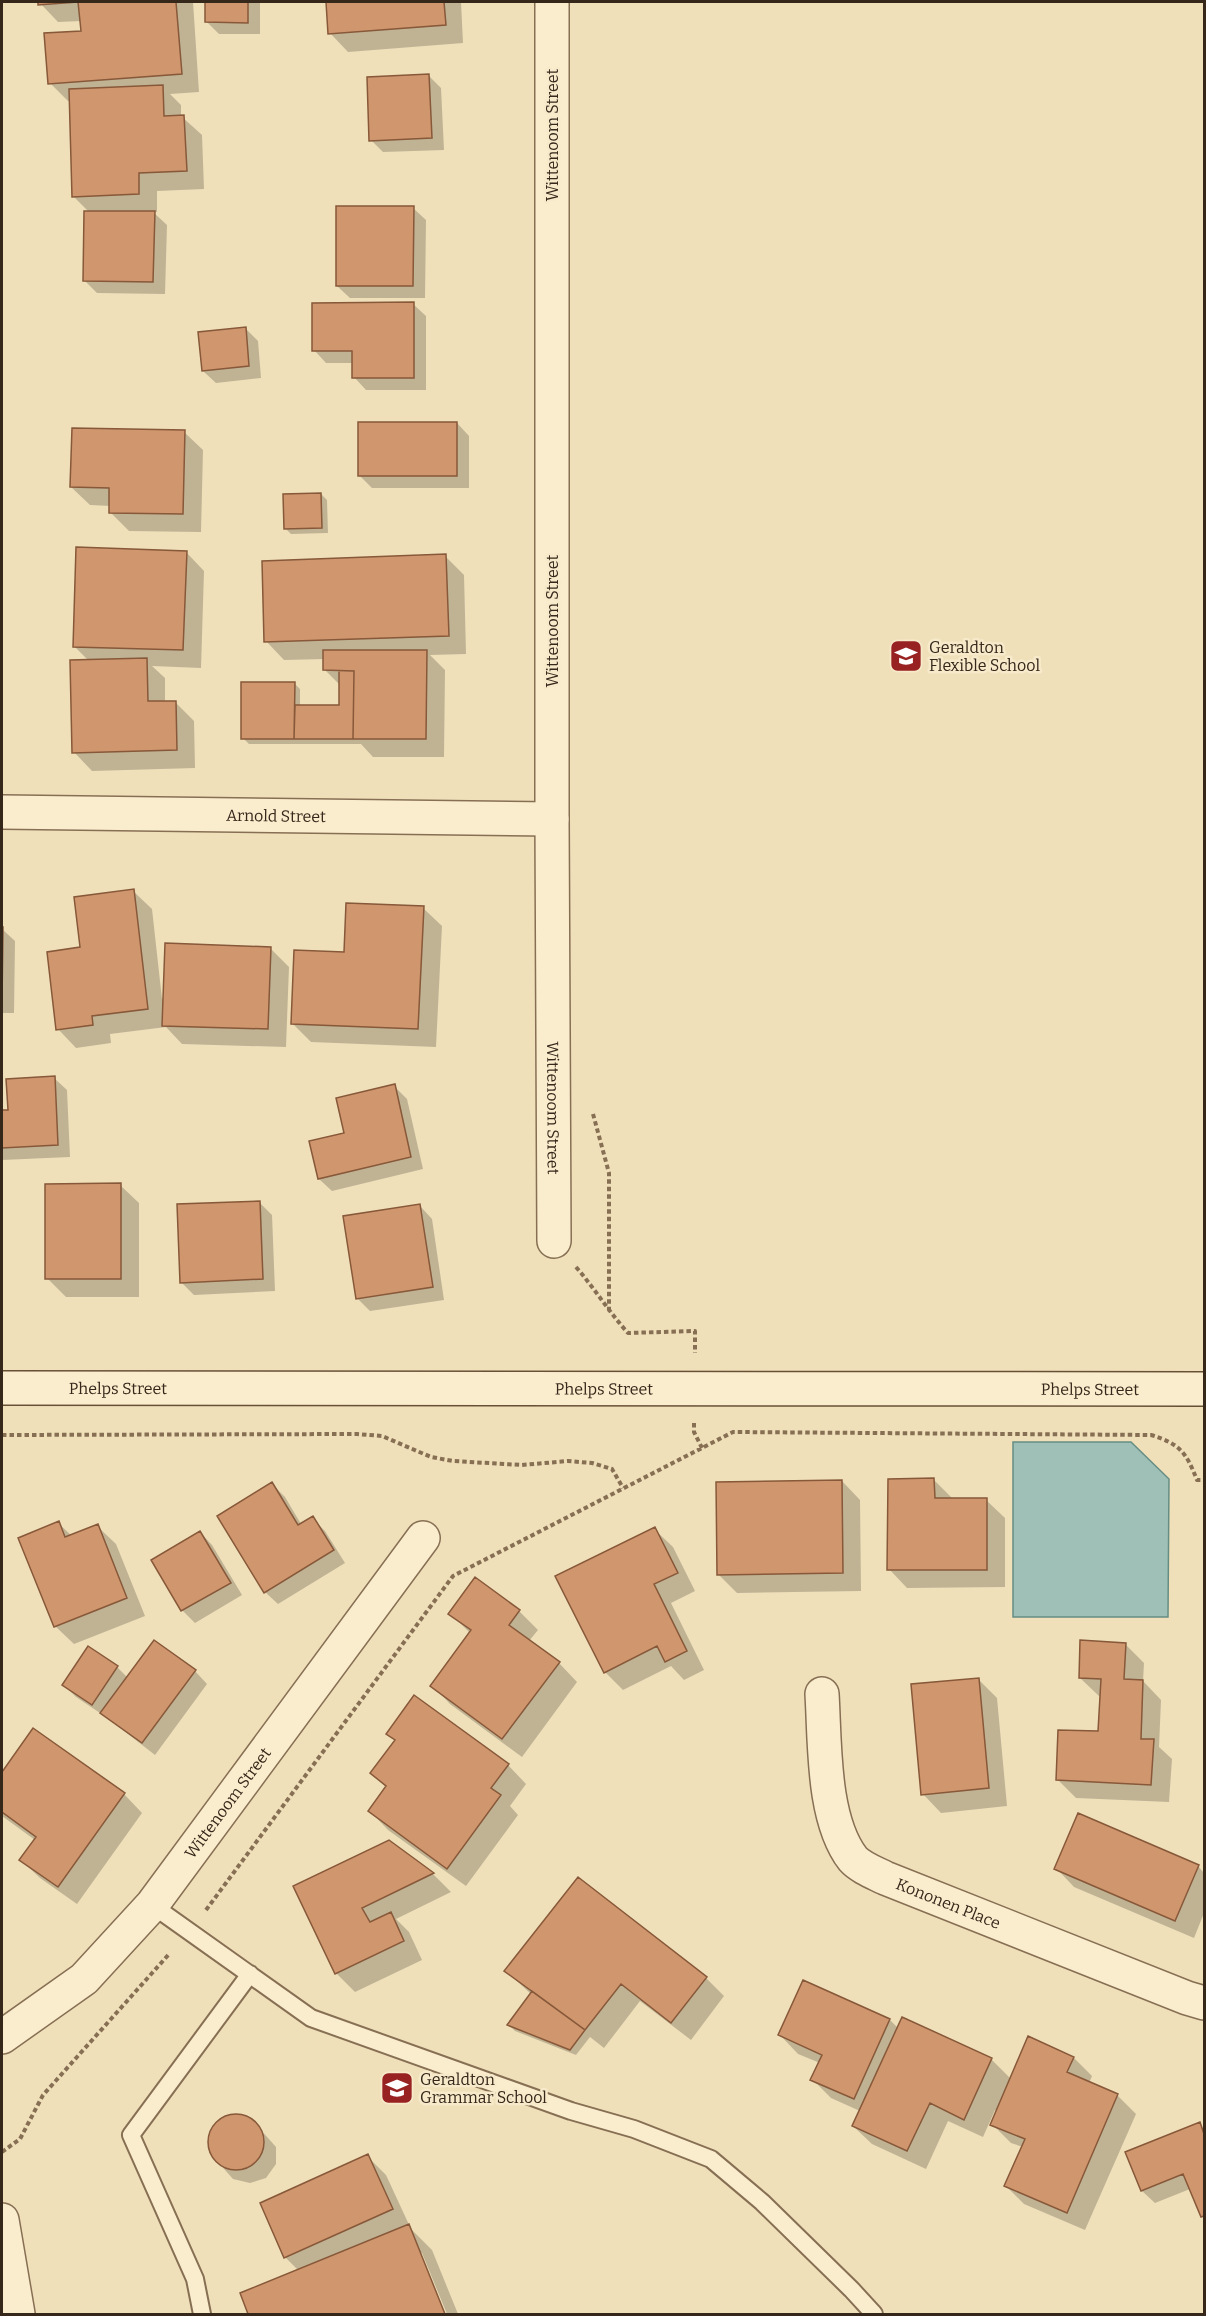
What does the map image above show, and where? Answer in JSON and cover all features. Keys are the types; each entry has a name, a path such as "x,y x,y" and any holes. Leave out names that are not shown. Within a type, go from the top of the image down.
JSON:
{"street":[{"name":"Wittenoom Street","path":"552,2 554,1241"},
{"name":"Arnold Street","path":"2,812 552,819"},
{"name":"Phelps Street","path":"2,1388 1204,1389"},
{"name":"Wittenoom Street","path":"2,2037 84,1979 152,1905 423,1538"},
{"name":"Kononen Place","path":"822,1694 828,1790 838,1829 854,1860 885,1878 1176,1994 1204,2003"},
{"path":"2,2220 18,2314"}],"lane":[{"path":"152,1905 311,2018 356,2032 571,2111 634,2129 711,2159 762,2202 874,2314"},
{"path":"202,2314 195,2279 131,2135 250,1974"}],"path":[{"path":"554,1241 599,1293 609,1312 628,1332 695,1331 695,1347"},
{"path":"694,1432 702,1448"},
{"path":"2,2152 20,2139 43,2095 223,1890 453,1576 733,1432 1151,1435 1172,1442 1188,1457 1197,1480 1204,1480"},
{"path":"2,1434 357,1434 382,1436 432,1457 453,1461 522,1465 568,1461 592,1463 612,1469 623,1488"}],"water":[{"path":"1013,1442 1131,1442 1169,1479 1168,1617 1013,1617"}],"building":[{"path":"38,2 78,2 38,5"},
{"path":"78,2 176,2 182,74 48,84 44,33 81,31"},
{"path":"205,2 248,2 248,23 205,22"},
{"path":"326,2 444,2 446,25 328,34"},
{"path":"429,74 432,138 369,141 367,77"},
{"path":"163,85 164,116 184,115 187,171 139,173 139,194 72,197 69,89"},
{"path":"336,206 414,206 413,286 336,286"},
{"path":"84,211 155,211 153,282 83,281"},
{"path":"414,302 414,378 352,378 352,351 312,351 312,303"},
{"path":"246,327 249,366 202,371 198,332"},
{"path":"358,422 457,422 457,476 358,476"},
{"path":"72,428 185,430 183,514 109,513 109,488 70,487"},
{"path":"321,493 322,528 284,529 283,494"},
{"path":"76,547 187,551 183,650 73,647"},
{"path":"446,554 449,636 264,642 262,561"},
{"path":"323,650 427,650 426,739 353,739 354,671 323,670"},
{"path":"147,658 148,701 176,701 177,750 72,753 70,660"},
{"path":"339,671 354,671 353,739 294,739 295,705 339,705"},
{"path":"241,682 295,682 294,739 241,739"},
{"path":"134,889 148,1009 92,1016 93,1025 56,1030 47,952 80,947 74,897"},
{"path":"346,903 424,906 418,1029 291,1024 294,950 344,952"},
{"path":"2,927 3,927 2,1001"},
{"path":"165,943 271,947 268,1029 162,1026"},
{"path":"55,1076 58,1145 2,1148 2,1110 8,1110 6,1079"},
{"path":"395,1084 411,1157 318,1179 309,1141 344,1133 336,1098"},
{"path":"121,1183 121,1279 45,1279 45,1184"},
{"path":"260,1201 263,1279 180,1283 177,1204"},
{"path":"420,1204 433,1287 356,1299 343,1216"},
{"path":"934,1478 935,1498 987,1498 987,1570 887,1570 888,1479"},
{"path":"842,1480 843,1573 717,1575 716,1482"},
{"path":"272,1482 298,1525 313,1516 334,1550 264,1593 217,1516"},
{"path":"59,1521 65,1537 98,1524 127,1598 54,1627 18,1538"},
{"path":"655,1527 678,1573 654,1584 687,1651 665,1662 657,1646 604,1673 555,1576"},
{"path":"200,1531 231,1583 181,1611 151,1560"},
{"path":"475,1577 520,1610 509,1625 560,1662 502,1739 430,1686 471,1630 448,1614"},
{"path":"154,1640 196,1670 142,1743 100,1713"},
{"path":"1080,1640 1126,1643 1124,1679 1143,1680 1141,1739 1154,1739 1151,1785 1056,1780 1058,1730 1098,1731 1101,1679 1079,1678"},
{"path":"88,1646 118,1666 92,1705 62,1685"},
{"path":"979,1678 989,1788 921,1795 911,1684"},
{"path":"414,1695 509,1764 491,1788 501,1795 447,1869 368,1811 386,1786 370,1773 395,1740 386,1734"},
{"path":"33,1728 125,1793 58,1887 19,1860 36,1837 2,1812 2,1772"},
{"path":"1078,1813 1199,1865 1175,1921 1054,1869"},
{"path":"389,1840 434,1873 362,1908 370,1922 391,1912 404,1941 335,1974 293,1886"},
{"path":"578,1877 707,1977 671,2023 621,1984 585,2030 504,1971"},
{"path":"803,1980 890,2019 854,2099 810,2080 822,2055 778,2035"},
{"path":"532,1991 585,2030 570,2050 507,2025"},
{"path":"902,2017 992,2058 964,2120 930,2103 907,2151 852,2126"},
{"path":"1028,2036 1074,2057 1067,2072 1118,2094 1067,2213 1004,2186 1025,2139 990,2125"},
{"path":"230,2114 242,2114 252,2118 260,2126 264,2142 260,2158 252,2166 242,2170 230,2170 220,2166 212,2158 208,2148 208,2136 212,2126 220,2118"},
{"path":"1200,2122 1204,2134 1204,2216 1201,2217 1183,2174 1141,2191 1125,2152"},
{"path":"368,2154 393,2209 284,2258 260,2203"},
{"path":"409,2224 445,2314 248,2314 240,2293"}],"place":[{"name":"Geraldton Flexible School","path":"906,656"},
{"name":"Geraldton Grammar School","path":"397,2088"}]}
